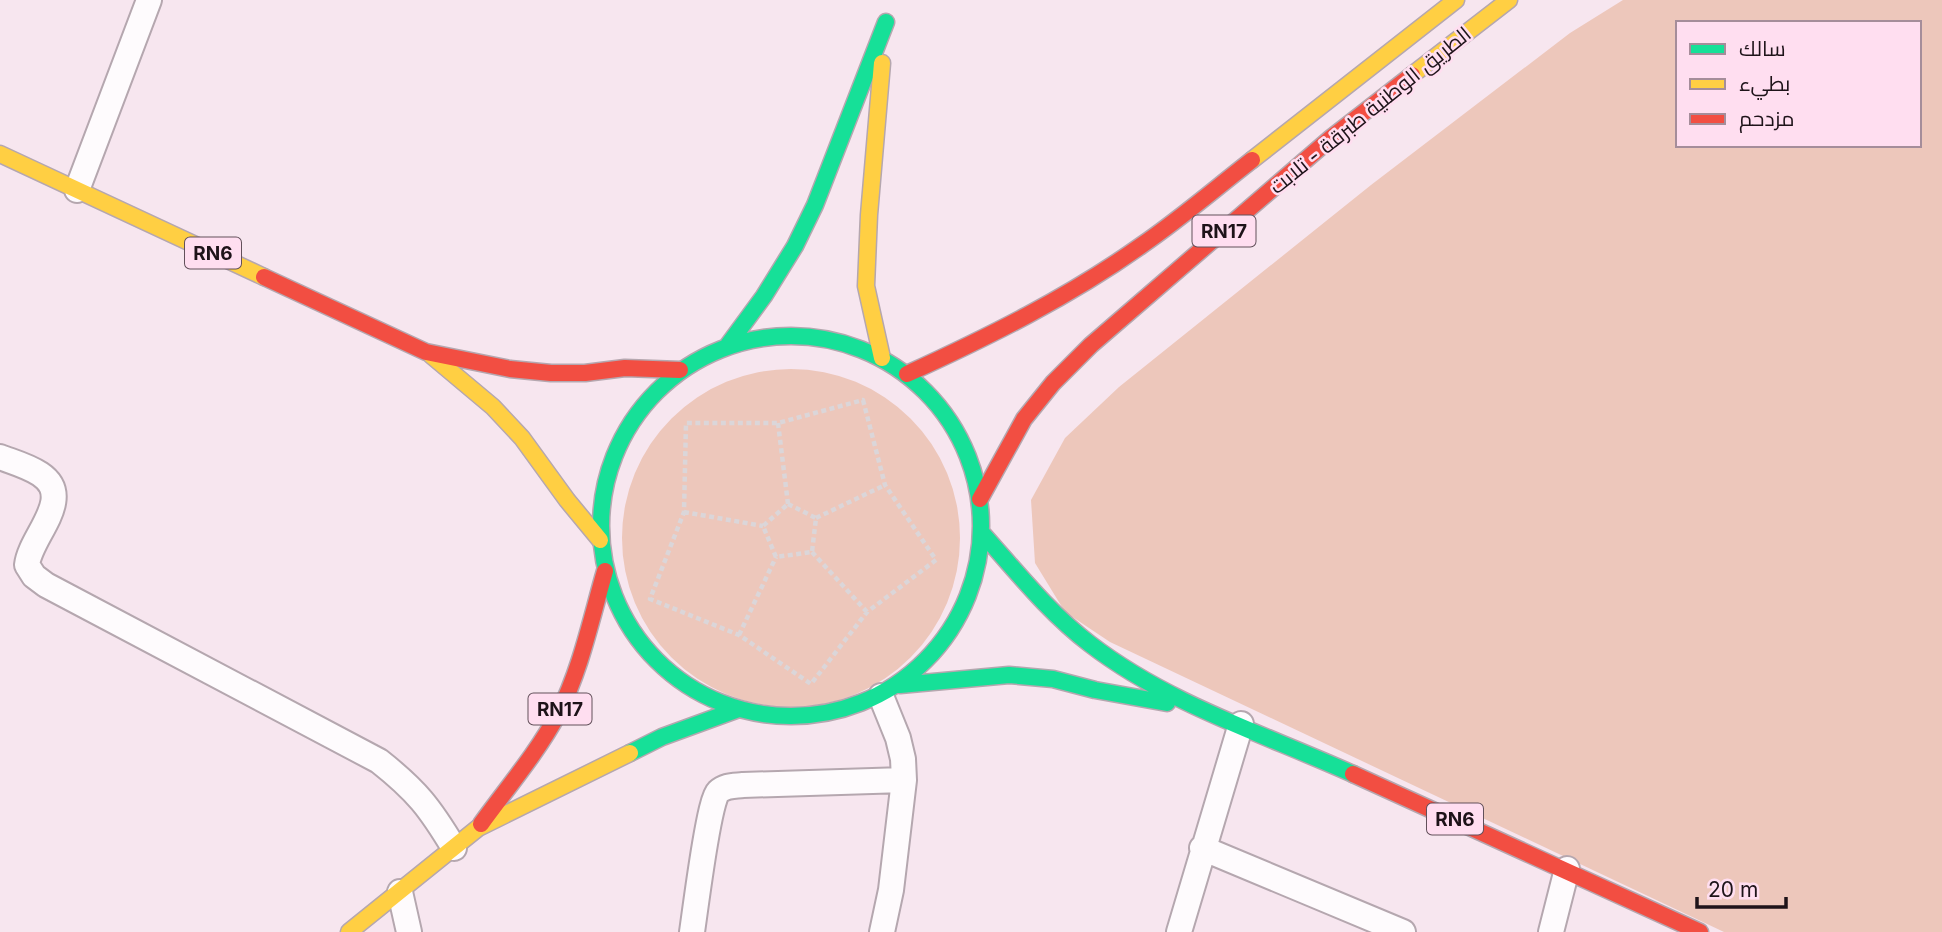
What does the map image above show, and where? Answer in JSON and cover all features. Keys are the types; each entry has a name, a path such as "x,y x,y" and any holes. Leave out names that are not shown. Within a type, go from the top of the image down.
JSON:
{"main road":[{"name":"الطريق الوطنية طبرقة - تلابت","path":"907,374 986,338 1085,282 1143,244 1455,0"},
{"name":"الطريق الوطنية طبرقة - تلابت","path":"980,499 1024,419 1091,345 1331,138 1509,0"},
{"path":"728,345 795,247 815,205 887,16 869,215 866,286 882,358"},
{"name":"RN6","path":"0,154 426,352 510,369 551,373 585,373 625,368 680,370"},
{"path":"780,335 832,340 882,358 907,374 942,409 967,451 980,499 982,533 976,577 959,619 933,655 890,690 810,717 736,710 691,689 652,658 623,617 605,571 600,540 603,491 618,444 644,403 680,370 728,345 780,335"},
{"name":"RN6","path":"426,352 493,407 522,438 600,540"},
{"name":"RN6","path":"982,533 1051,608 1090,644 1139,676 1209,711 1567,869 1700,932"},
{"name":"RN17","path":"349,932 478,828 543,737 564,702 576,670 605,571"},
{"name":"RN6","path":"890,690 1009,675 1053,679 1095,690 1209,711"},
{"name":"RN17","path":"478,828 662,737 736,710"}],"street":[{"path":"77,191 149,0"},
{"path":"0,457 38,472 48,480 54,490 55,503 28,553 27,565 34,576 46,585 379,761 416,792 432,811 454,849"},
{"path":"882,932 891,890 904,780 903,759 890,690"},
{"path":"1179,932 1241,724"},
{"path":"692,932 709,819 713,799 718,792 727,786 904,780"},
{"path":"1202,848 1402,932"},
{"path":"1551,932 1567,869"},
{"path":"400,892 410,932"}],"path":[{"path":"863,400 885,485 936,560 867,612 811,684 740,635 650,598 684,512 686,423 778,423 863,400"},
{"path":"778,423 788,504"},
{"path":"816,518 885,485"},
{"path":"788,504 816,518"},
{"path":"763,526 788,504"},
{"path":"684,512 763,526"},
{"path":"816,518 812,552 867,612"},
{"path":"740,635 776,557 763,526"},
{"path":"776,557 812,552"}],"shaded area":[{"path":"1623,0 1942,0 1942,932 1724,932 1110,642 1065,612 1035,563 1031,500 1065,438 1119,387 1371,185 1570,33"},
{"path":"774,369 808,369 856,381 871,389 899,407 922,430 948,473 960,521 960,555 948,603 922,646 899,669 856,695 840,700 808,707 774,707 726,695 711,687 683,669 660,646 634,603 629,587 622,555 622,521 634,473 642,458 660,430 683,407 726,381 742,376"}],"traffic: fast":[{"path":"728,345 764,296 795,246 815,205 886,22"},
{"path":"772,336 810,336 846,344 881,358 926,391 949,420 967,453 978,489 981,526 978,563 967,599 949,632 926,661 897,684 864,702 810,716 772,716 736,708 701,694 670,673 644,647 623,616 609,581 601,545 601,507 609,471 623,436 644,405 670,379 701,358 736,344 772,336"},
{"path":"982,533 1061,619 1120,665 1184,701 1353,774"},
{"path":"900,685 1009,675 1053,679 1095,690 1167,703"},
{"path":"630,753 662,737 736,710"}],"traffic: slow":[{"path":"1252,160 1456,0"},
{"path":"1412,75 1509,0"},
{"path":"882,63 866,286 882,358"},
{"path":"0,154 264,277"},
{"path":"431,355 493,407 522,438 600,540"},
{"path":"349,932 478,828 630,753"}],"traffic: jam":[{"path":"980,499 1024,419 1053,383 1091,345 1331,138 1412,75"},
{"path":"907,374 998,331 1086,282 1156,235 1252,160"},
{"path":"264,277 426,352 510,369 551,373 585,373 625,368 680,370"},
{"path":"481,824 558,714 579,662 605,571"},
{"path":"1353,774 1700,932"}]}
